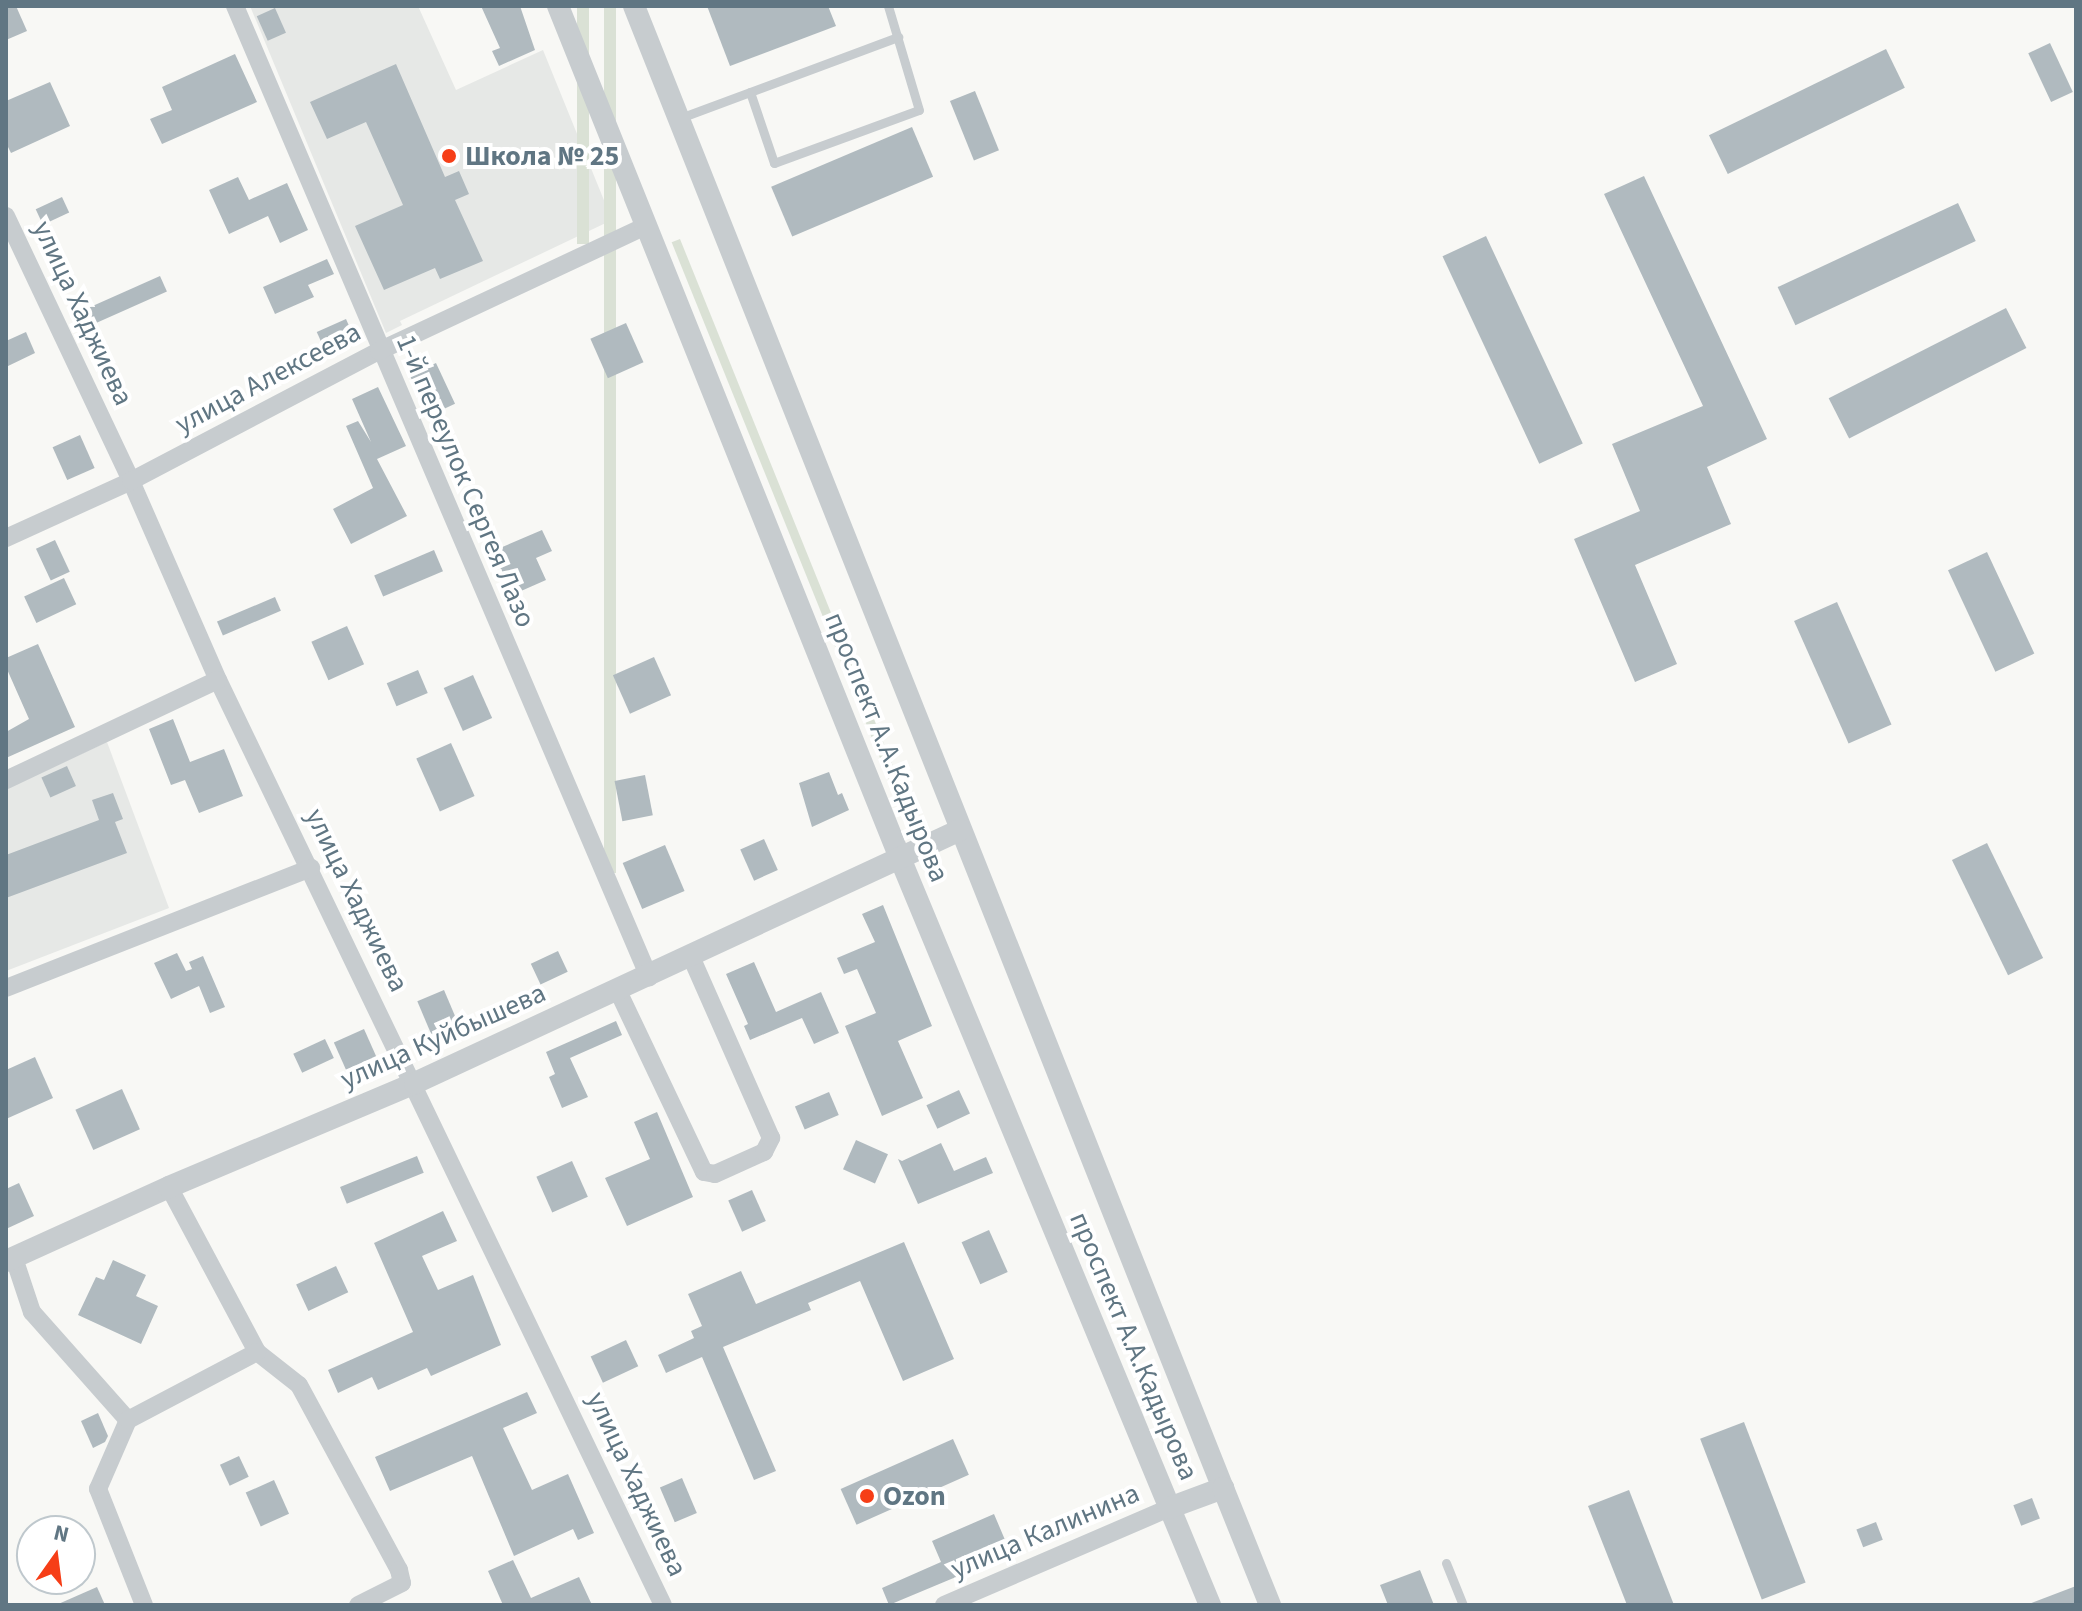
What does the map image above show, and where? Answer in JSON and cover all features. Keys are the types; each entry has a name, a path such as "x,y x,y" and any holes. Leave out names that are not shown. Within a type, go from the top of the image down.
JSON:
{"street":[{"name":"1-й переулок Сергея Лазо","path":"235,6 379,351 649,977"},
{"name":"проспект А.А.Кадырова","path":"558,6 644,227 900,858 1210,1605"},
{"name":"проспект А.А.Кадырова","path":"634,6 1270,1605"},
{"name":"улица Хаджиева","path":"6,216 12,245 131,481 218,680 415,1083 663,1605"},
{"name":"улица Алексеева","path":"6,538 131,481 379,351 644,227"},
{"path":"6,780 218,680"},
{"name":"улица Куйбышева","path":"10,1260 169,1187 415,1083 960,830"},
{"path":"6,988 311,868"},
{"path":"618,991 704,1172 715,1174 764,1152 771,1138 691,957"},
{"path":"169,1187 257,1352 299,1385 399,1570 402,1583 358,1605"},
{"path":"10,1260 32,1312 128,1420"},
{"path":"144,1605 98,1489 128,1420 257,1352"},
{"name":"проспект А.А.Кадырова","path":"1169,1508 1223,1488"},
{"name":"улица Калинина","path":"944,1605 1169,1508"}],"lane":[{"path":"750,92 774,163 919,110 888,6"},
{"path":"678,119 898,37"},
{"path":"1446,1563 1463,1605"}],"shaded area":[{"name":"Школа № 25","path":"250,6 418,6 456,90 543,50 612,220 400,321 402,325 386,333"},
{"path":"577,6 589,6 589,244 577,244"},
{"path":"604,6 616,6 616,873 604,873"},
{"path":"680,239 913,816 905,819 672,242"},
{"path":"107,742 169,908 6,971 6,789"}],"building":[{"path":"6,6 16,6 27,31 6,40"},
{"path":"481,6 520,6 535,50 499,66 492,51 500,48"},
{"path":"707,6 828,6 836,26 730,66"},
{"path":"275,8 286,33 268,41 257,16"},
{"path":"2050,43 2073,92 2051,102 2028,53"},
{"path":"1886,49 1905,88 1728,174 1709,135"},
{"path":"235,54 257,102 162,144 150,119 172,110 162,87"},
{"path":"396,64 445,177 459,171 469,194 455,200 483,261 440,279 435,268 384,290 355,226 403,205 366,122 327,139 310,102"},
{"path":"50,82 70,126 11,153 6,143 6,101"},
{"path":"975,91 999,150 974,160 950,101"},
{"path":"912,127 933,177 792,236 771,187"},
{"path":"1644,176 1767,439 1707,467 1731,524 1635,565 1677,664 1635,682 1574,539 1640,511 1612,444 1703,406 1604,194"},
{"path":"238,177 249,200 287,183 308,230 280,243 268,216 229,234 209,190"},
{"path":"62,197 69,212 43,225 36,209"},
{"path":"1958,203 1976,241 1795,325 1778,287"},
{"path":"1486,236 1583,444 1539,464 1442,256"},
{"path":"327,259 334,274 308,285 314,297 275,314 263,287"},
{"path":"160,276 167,292 91,325 84,310"},
{"path":"2006,308 2026,348 1849,438 1829,398"},
{"path":"346,319 356,341 327,354 317,332"},
{"path":"626,323 643,362 608,378 590,339"},
{"path":"26,332 35,353 6,367 6,341"},
{"path":"436,363 455,404 429,416 410,375"},
{"path":"378,387 406,446 377,459 407,516 351,544 333,509 373,488 346,426 358,421 371,442 352,399"},
{"path":"80,435 95,468 67,480 53,447"},
{"path":"542,530 552,551 536,558 546,580 512,595 493,551"},
{"path":"55,540 70,572 51,581 36,549"},
{"path":"434,550 443,571 383,597 374,575"},
{"path":"1987,552 2034,654 1995,672 1948,570"},
{"path":"64,578 76,604 36,623 24,597"},
{"path":"275,597 281,611 223,635 217,622"},
{"path":"1837,602 1892,724 1849,744 1794,621"},
{"path":"347,626 364,664 328,680 311,642"},
{"path":"38,644 75,727 6,758 6,732 29,719 6,667 6,658"},
{"path":"654,657 671,695 630,714 613,675"},
{"path":"418,670 428,693 396,706 387,683"},
{"path":"473,675 492,718 463,731 444,688"},
{"path":"173,719 190,762 224,749 243,796 199,813 185,780 171,785 149,729"},
{"path":"451,743 475,796 440,811 416,758"},
{"path":"67,766 76,786 50,797 41,777"},
{"path":"829,772 838,795 842,793 849,810 812,827 799,783"},
{"path":"645,775 653,815 622,821 615,781"},
{"path":"113,793 123,819 115,822 127,853 6,898 6,855 99,820 92,800"},
{"path":"764,839 778,870 754,881 740,850"},
{"path":"1987,843 2043,958 2008,975 1952,860"},
{"path":"665,845 685,891 642,909 623,863"},
{"path":"883,905 932,1026 898,1041 923,1098 882,1116 845,1026 876,1013 857,969 844,974 837,958 875,942 862,914"},
{"path":"558,951 568,972 541,985 531,964"},
{"path":"177,953 186,971 192,969 189,962 203,956 225,1007 210,1013 199,986 171,999 154,963"},
{"path":"754,962 776,1012 821,992 839,1033 814,1044 802,1018 750,1040 744,1026 748,1024 726,974"},
{"path":"444,990 463,1034 436,1046 417,1001"},
{"path":"616,1021 622,1035 570,1058 588,1097 562,1108 549,1077 555,1074 546,1052"},
{"path":"364,1029 381,1068 351,1082 334,1042"},
{"path":"325,1039 334,1058 302,1073 293,1054"},
{"path":"35,1057 53,1098 6,1119 6,1070"},
{"path":"122,1089 140,1129 93,1150 75,1110"},
{"path":"959,1090 970,1114 937,1129 926,1105"},
{"path":"829,1092 839,1115 805,1129 795,1106"},
{"path":"657,1112 693,1197 627,1226 605,1178 650,1159 634,1122"},
{"path":"856,1140 888,1154 875,1183 843,1169"},
{"path":"941,1143 954,1171 986,1157 993,1173 918,1204 898,1159 902,1161"},
{"path":"417,1156 424,1173 347,1204 340,1187"},
{"path":"572,1161 588,1197 552,1212 536,1177"},
{"path":"19,1183 34,1216 6,1229 6,1189"},
{"path":"752,1190 766,1221 742,1232 728,1201"},
{"path":"443,1211 457,1241 422,1256 438,1290 473,1275 501,1345 431,1376 427,1368 378,1390 372,1377 338,1393 328,1370 413,1332 374,1243"},
{"path":"989,1230 1008,1272 980,1284 962,1242"},
{"path":"904,1242 954,1359 903,1381 860,1281 808,1303 811,1310 723,1347 776,1471 754,1480 702,1357 666,1373 658,1355 694,1338 691,1331 702,1326 688,1294 741,1271 756,1304"},
{"path":"113,1260 146,1275 136,1296 158,1306 141,1344 78,1315 96,1277 104,1280"},
{"path":"336,1266 348,1292 308,1311 296,1285"},
{"path":"626,1340 638,1366 603,1383 591,1356"},
{"path":"527,1392 537,1413 503,1428 532,1490 568,1474 594,1533 578,1540 573,1529 514,1556 472,1456 390,1491 375,1457"},
{"path":"98,1413 108,1436 105,1442 93,1448 81,1421"},
{"path":"1744,1422 1806,1583 1762,1599 1700,1439"},
{"path":"953,1439 969,1475 856,1525 841,1489"},
{"path":"239,1456 249,1477 230,1486 220,1465"},
{"path":"682,1478 697,1513 675,1522 660,1487"},
{"path":"274,1480 289,1514 261,1526 246,1493"},
{"path":"1629,1490 1674,1605 1627,1605 1588,1506"},
{"path":"2032,1498 2040,1519 2021,1526 2013,1505"},
{"path":"994,1514 1011,1554 889,1605 882,1588 941,1562 932,1541"},
{"path":"1876,1522 1883,1540 1863,1547 1856,1530"},
{"path":"513,1560 531,1598 579,1577 592,1605 503,1605 488,1571"},
{"path":"1420,1570 1434,1605 1388,1605 1380,1585"},
{"path":"2076,1586 2076,1605 2029,1605 2029,1604"},
{"path":"96,1587 105,1605 56,1605 79,1595 96,1595"}],"place":[{"name":"Школа № 25","path":"449,156"},
{"name":"Ozon","path":"867,1496"}]}
